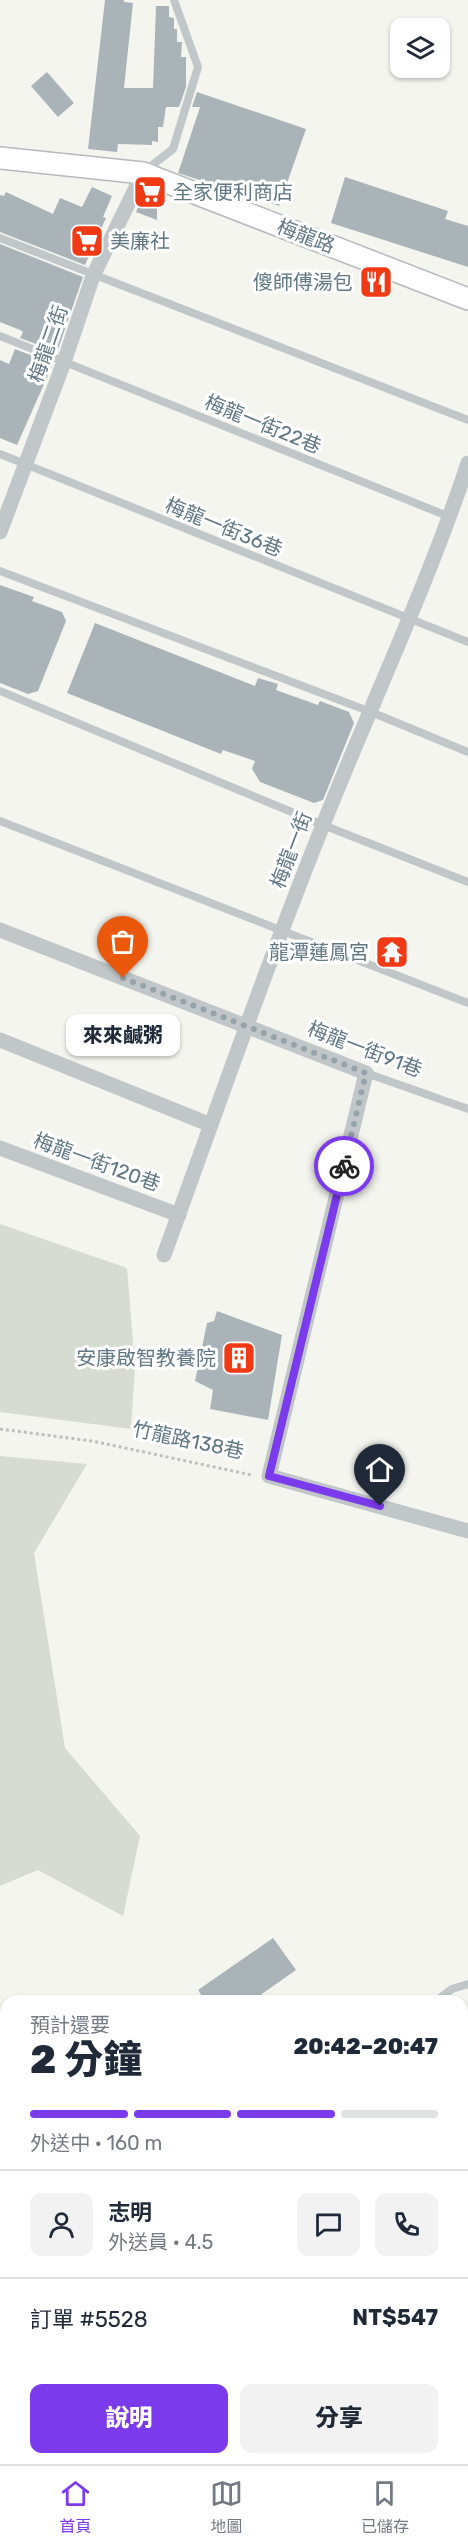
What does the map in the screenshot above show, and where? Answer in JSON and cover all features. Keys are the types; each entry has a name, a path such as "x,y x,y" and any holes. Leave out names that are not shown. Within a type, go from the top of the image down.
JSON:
{"street":[{"name":"梅龍路","path":"0,158 143,173 468,298"},
{"name":"梅龍二街","path":"0,532 64,362 93,276 143,173"},
{"name":"梅龍一街","path":"164,1256 323,825 410,619 450,517 468,463"},
{"name":"梅龍一街91巷","path":"0,930 366,1073"},
{"path":"0,1040 211,1125"},
{"path":"366,1073 269,1476 468,1531"},
{"name":"梅龍一街120巷","path":"0,1148 179,1215"}],"lane":[{"path":"143,173 172,149 198,67 174,0"},
{"path":"0,238 468,420"},
{"name":"梅龍一街22巷","path":"0,336 450,517"},
{"name":"梅龍一街36巷","path":"0,454 468,642"},
{"path":"0,571 371,712 468,752"},
{"path":"0,692 468,882"},
{"path":"0,821 468,1003"},
{"name":"梅龍一街91巷","path":"366,1073 468,1109"},
{"path":"444,1995 452,1989 468,1984"}],"path":[{"name":"竹龍路138巷","path":"0,1429 92,1440 256,1476 269,1476"}],"shaded area":[{"path":"0,1224 127,1268 135,1367 131,1429 0,1412"},
{"path":"0,1456 87,1464 34,1553 65,1748 140,1836 123,1916 38,1870 0,1886"}],"building":[{"path":"105,0 124,0 124,2 133,3 124,88 153,88 156,6 169,6 169,17 174,18 174,29 177,29 177,42 182,42 181,57 186,57 186,87 179,107 166,107 163,127 158,127 158,142 152,141 152,145 118,144 117,152 88,149"},
{"path":"47,72 74,103 58,117 31,86"},
{"path":"197,92 306,129 279,206 178,173 200,107 192,107"},
{"path":"345,177 448,211 445,219 468,226 468,267 331,223"},
{"path":"92,187 112,196 103,217 106,218 85,265 0,232 0,195 4,196 6,192 53,214 60,198 82,207"},
{"path":"147,188 157,192 157,220 136,212"},
{"path":"0,244 83,277 57,352 20,338 23,332 0,322"},
{"path":"15,349 53,364 17,445 0,438 0,360 9,364"},
{"path":"0,585 34,597 32,601 62,612 66,621 38,691 28,694 0,683"},
{"path":"95,623 255,686 258,678 278,684 276,690 318,705 320,701 349,712 354,723 323,800 314,803 260,782 252,769 255,761 223,750 221,754 67,693"},
{"name":"龍潭蓮鳳宮","path":"388,935 408,942 397,969 377,961"},
{"name":"安康啟智教養院","path":"217,1311 282,1335 268,1420 210,1409 213,1390 195,1381 207,1323 214,1321"},
{"path":"273,1938 296,1970 261,1995 201,1995 198,1990"}],"way so far":[{"path":"123,978 366,1073 344,1166"}],"place":[{"name":"全家便利商店","path":"150,192"},
{"name":"美廉社","path":"87,241"},
{"name":"傻師傅湯包","path":"376,282"},
{"name":"龍潭蓮鳳宮","path":"392,952"},
{"name":"來來鹹粥","path":"123,978"},
{"name":"安康啟智教養院","path":"239,1358"}],"route":[{"path":"344,1166 269,1476 380,1506"}]}
